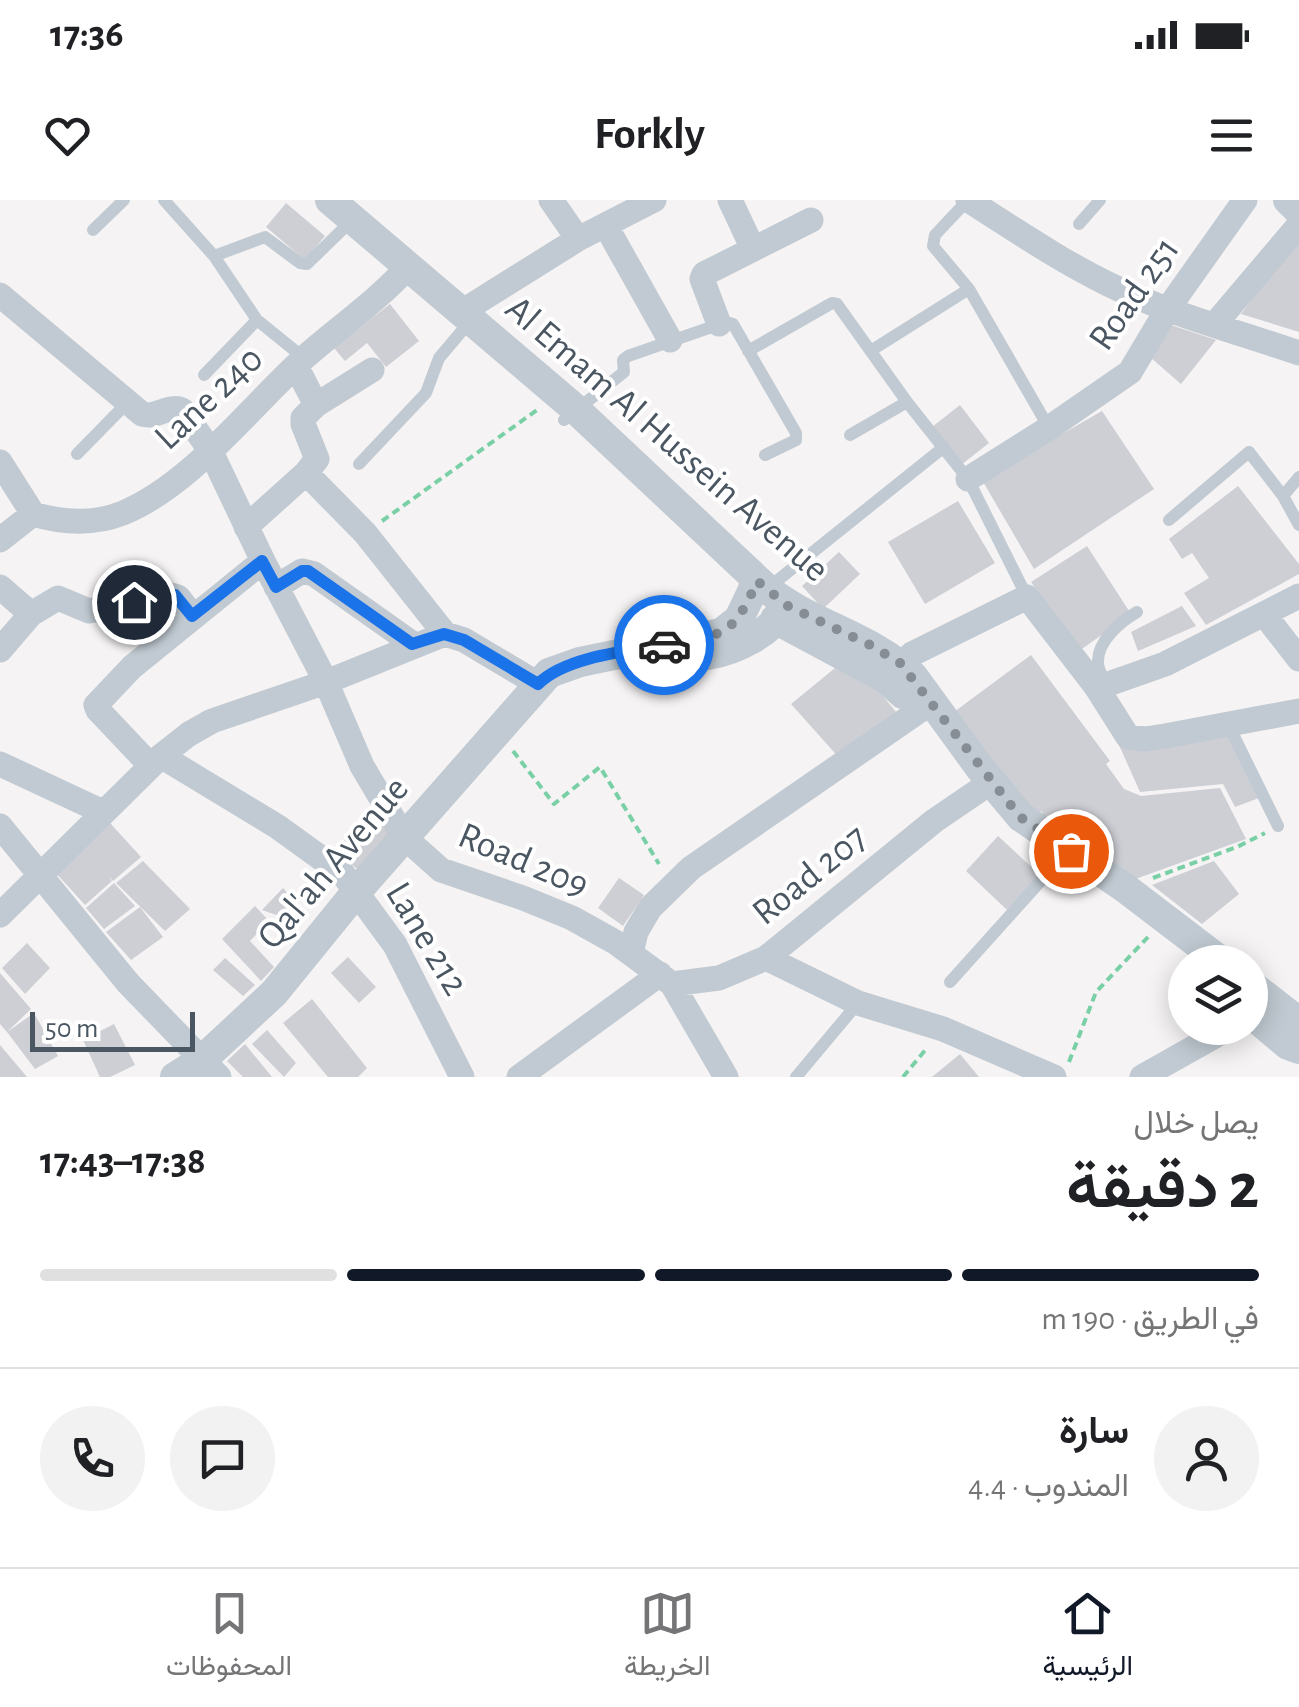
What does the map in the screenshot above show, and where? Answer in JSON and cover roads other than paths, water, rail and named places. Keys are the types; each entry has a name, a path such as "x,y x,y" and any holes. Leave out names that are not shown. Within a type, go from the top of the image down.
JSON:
{"street":[{"name":"Al Emam Al Hussein Avenue","path":"308,200 403,272"},
{"name":"Al Emam Al Hussein Avenue","path":"330,200 403,272 560,406 766,599 908,687 1020,817 1125,888 1200,945"},
{"path":"551,200 578,240"},
{"path":"455,316 578,240 654,200"},
{"path":"730,200 754,248"},
{"path":"968,200 1054,256 1166,310 1299,353"},
{"name":"Road 251","path":"968,479 1130,372 1166,310 1245,200"},
{"path":"1288,200 1299,212"},
{"path":"719,324 702,279 704,274 810,220"},
{"path":"1215,324 1299,225"},
{"path":"606,226 670,340"},
{"name":"Lane 240","path":"33,514 59,522 84,522 127,511 180,477 300,362 403,272"},
{"path":"0,295 126,403"},
{"path":"300,362 316,405"},
{"path":"246,527 315,463 317,454 304,418 316,405 372,370"},
{"name":"Road 209","path":"126,403 149,416 178,408 210,450 262,561 326,682 362,766 404,837 441,870 548,908 595,930 666,979 726,1077"},
{"path":"0,462 33,514 0,540"},
{"path":"306,473 366,533 444,634"},
{"path":"0,650 31,614 58,598 89,611 171,595 178,597 192,616 262,561"},
{"path":"276,587 302,571 314,574 412,644"},
{"path":"0,587 31,614"},
{"path":"1102,687 1165,664 1299,596"},
{"path":"631,953 636,932 650,908 691,868 908,687 939,641 1027,597 1102,687 1128,736 1145,739 1299,712"},
{"path":"0,915 156,761 212,721 326,682 444,634 464,640 538,684 549,673 568,665 721,633 766,599"},
{"path":"1264,614 1299,659"},
{"name":"Lane 212","path":"192,616 132,667 96,705 98,710 156,761 278,827 343,874 394,945 462,1077"},
{"name":"Qal'ah Avenue","path":"174,1077 210,1068 357,891 538,684"},
{"name":"Al Emam Al Hussein Avenue","path":"908,687 1000,819 1172,945"},
{"path":"0,764 103,812"},
{"name":"Road 207","path":"666,979 719,978 766,958 934,821 978,791"},
{"path":"0,826 128,982 210,1068"},
{"path":"766,958 858,1003 943,1028 1054,1077"},
{"path":"518,1077 666,979"},
{"path":"1268,998 1296,1019"},
{"path":"1268,1011 1296,1019"},
{"path":"1268,1029 1299,1049"},
{"path":"1142,1077 1198,1045"}],"lane":[{"path":"93,230 124,200"},
{"path":"164,200 214,256 257,320 300,362"},
{"path":"968,200 932,240 932,246 969,289 1050,428"},
{"path":"1079,224 1100,200"},
{"path":"214,256 266,237 306,264 343,229"},
{"path":"872,350 969,289"},
{"path":"748,351 832,303 842,308 907,402 968,479 1027,597"},
{"path":"360,464 426,393 455,316"},
{"path":"204,375 257,320"},
{"path":"560,406 624,372 625,358 719,324 733,324 796,434 796,440 765,455"},
{"path":"850,435 907,402"},
{"path":"77,454 126,403"},
{"path":"766,599 944,447"},
{"path":"1169,520 1246,453 1253,454 1299,525"},
{"path":"1283,496 1299,477"},
{"path":"1102,687 1098,663 1104,645 1120,623 1137,612"},
{"path":"1229,726 1278,826"},
{"path":"950,982 1057,864"},
{"path":"796,1077 858,1003"}]}
